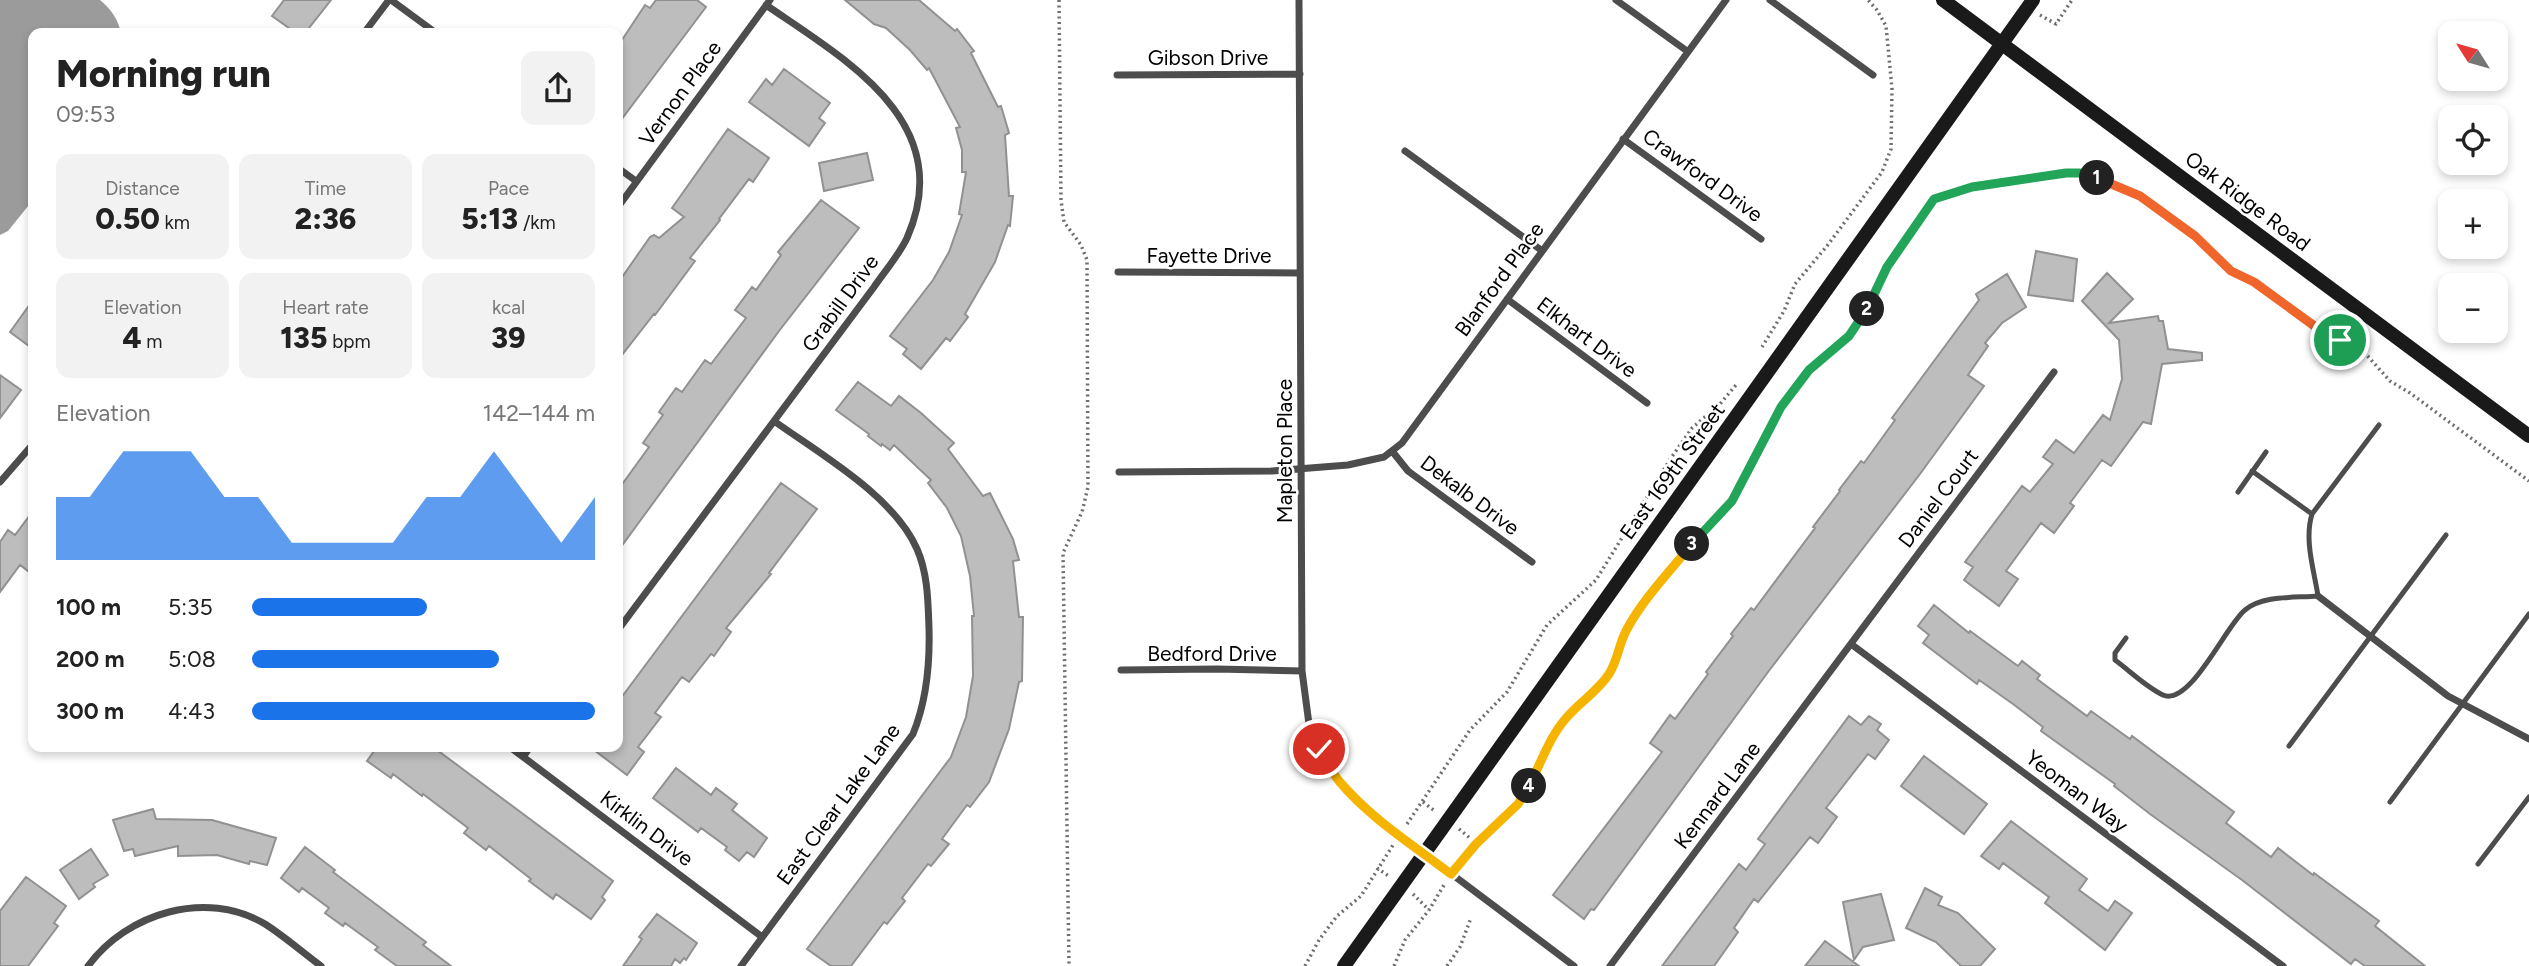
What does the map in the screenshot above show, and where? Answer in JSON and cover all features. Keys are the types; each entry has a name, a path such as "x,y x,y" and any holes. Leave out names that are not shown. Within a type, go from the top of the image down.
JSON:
{"street":[{"path":"368,28 390,0 429,28"},
{"name":"Mapleton Place","path":"1299,0 1302,671 1309,724 1319,749 1337,779 1355,798 1399,835 1574,966"},
{"path":"1616,0 1687,51"},
{"name":"Blanford Place","path":"1119,472 1302,469 1377,460 1392,451 1402,443 1726,0"},
{"path":"1770,0 1873,75"},
{"name":"Oak Ridge Road","path":"1943,0 2529,436"},
{"name":"East 169th Street","path":"1344,966 2033,0"},
{"name":"Vernon Place","path":"623,200 768,3"},
{"name":"Grabill Drive","path":"623,623 902,248 918,202 921,182 916,153 905,126 888,100 846,61 768,3"},
{"name":"Gibson Drive","path":"1117,75 1300,74"},
{"name":"Crawford Drive","path":"1623,139 1761,239"},
{"path":"1405,151 1541,250"},
{"path":"623,172 636,181"},
{"name":"Fayette Drive","path":"1118,272 1300,273"},
{"name":"Elkhart Drive","path":"1507,299 1647,403"},
{"name":"Daniel Court","path":"1851,645 2054,372"},
{"name":"East Clear Lake Lane","path":"741,966 913,734 926,695 929,636 925,575 918,550 904,526 886,505 774,421"},
{"path":"0,482 28,450"},
{"name":"Dekalb Drive","path":"1392,451 1408,471 1532,562"},
{"path":"2318,596 2448,696 2529,739"},
{"name":"Yeoman Way","path":"1851,645 2283,966"},
{"name":"Kennard Lane","path":"1610,966 1851,645"},
{"name":"Bedford Drive","path":"1121,670 1302,671"},
{"name":"Kirklin Drive","path":"516,752 762,937"},
{"path":"523,757 526,752"},
{"path":"88,966 110,942 132,925 156,915 196,907 233,911 264,923 321,966"},
{"path":"2264,966 2271,957"}],"lane":[{"path":"2126,638 2115,653 2115,660 2162,694 2172,697 2180,694 2209,660 2244,610 2261,601 2318,596 2311,554 2309,525 2312,514 2379,425"},
{"path":"2238,492 2266,452"},
{"path":"2252,471 2312,514"},
{"path":"2289,746 2372,638 2446,535"},
{"path":"2390,802 2529,614"},
{"path":"2479,864 2529,797"}],"path":[{"path":"1059,0 1061,200 1065,222 1081,245 1087,260 1088,487 1083,512 1063,553 1069,966"},
{"path":"1758,354 1784,311 1795,284 1828,246 1882,172 1891,149 1892,102 1886,26 1868,0"},
{"path":"2056,24 2072,0"},
{"path":"1394,966 1405,940 1429,910 1451,874 1476,844 1518,804 1556,732 1568,715 1608,676 1617,659 1625,632 1637,612 1699,536 1732,501 1781,407 1809,370 1856,328 1887,267 1934,199 1941,195 1972,187 2066,173 2092,176 2126,189 2195,236 2231,271 2269,291 2324,333 2364,352 2390,381 2529,481"},
{"path":"1305,966 1319,940 1338,916 1361,896 1470,730 1507,692 1547,625 1596,580 1692,428 1720,404 1736,384"},
{"path":"1447,966 1460,947 1471,918"}],"shaded area":[{"path":"0,0 100,0 108,7 120,28 28,28 28,206 8,231 0,235"}],"building":[{"path":"284,0 331,0 309,28 289,28 272,16"},
{"path":"656,0 697,0 706,7 623,117 623,38 645,5 650,8"},
{"path":"845,0 919,0 955,31 957,29 974,51 971,53 998,107 1001,106 1009,133 1005,135 1009,196 1013,196 1010,226 1008,225 995,262 965,314 968,317 950,341 946,338 921,369 903,354 907,349 890,336 933,280 949,252 962,215 959,214 966,172 962,172 962,150 956,128 960,127 929,68 927,70 886,28 874,24"},
{"path":"784,69 830,103 819,118 825,123 809,146 749,102 766,79 772,85"},
{"path":"728,129 769,158 753,182 749,179 719,219 690,258 695,261 623,354 623,276 650,237 654,235 659,238 684,217 672,208"},
{"path":"867,153 873,180 824,191 819,163"},
{"path":"821,200 859,228 779,331 623,544 623,483 649,447 643,443 663,415 659,412 676,388 682,392 705,360 711,364 746,318 735,310 752,287 756,290 781,255 778,252"},
{"path":"2036,251 2077,259 2073,301 2028,295"},
{"path":"2107,273 2133,299 2109,323 2158,316 2159,321 2163,321 2168,349 2202,353 2202,360 2162,364 2151,424 2143,422 2111,466 2102,460 2070,503 2074,506 2054,533 2041,523 2006,571 2018,579 1999,606 1964,580 1973,567 1965,562 2022,486 2030,492 2053,464 2043,457 2056,440 2074,453 2103,415 2110,420 2122,379 2119,340 2082,301"},
{"path":"2007,274 2026,307 2002,323 1985,343 1988,346 1968,375 1984,386 1768,672 1594,910 1591,909 1584,919 1553,895 1662,752 1650,743 1670,715 1675,719 1708,674 1706,672 1733,636 1731,634 1751,608 1754,610 1861,461 1864,463 1895,420 1892,418 1979,300 1976,294"},
{"path":"28,307 28,345 10,332"},
{"path":"0,375 21,390 0,418"},
{"path":"858,382 891,406 899,396 921,413 954,443 948,449 983,496 990,493 1013,539 1019,560 1013,561 1019,617 1023,617 1022,681 1019,682 1009,729 989,782 970,807 967,805 942,839 949,844 931,866 928,864 902,898 905,901 887,924 884,922 851,966 831,966 807,949 951,757 966,717 973,676 974,616 970,576 961,536 947,508 928,483 931,480 894,445 890,450 882,444 881,446 836,410"},
{"path":"781,483 817,509 769,573 771,574 726,628 731,632 714,656 711,654 689,682 682,677 655,713 661,717 638,747 644,752 627,775 597,752 623,752 623,695"},
{"path":"28,518 28,571 20,565 0,592 0,542 8,530 15,535"},
{"path":"1934,605 2018,666 2022,661 2040,675 2037,679 2087,716 2091,711 2130,739 2132,736 2234,812 2226,823 2271,857 2278,848 2313,875 2314,873 2379,921 2375,926 2425,966 2365,966 2355,959 2351,964 2041,731 2043,727 2013,704 1979,680 1977,684 1923,643 1929,635 1918,626"},
{"path":"1849,716 1861,725 1869,716 1881,724 1877,730 1889,740 1875,759 1868,754 1826,808 1837,817 1818,843 1810,837 1758,902 1754,899 1734,928 1738,932 1714,966 1662,966 1739,864 1746,870 1765,844 1758,839"},
{"path":"373,752 440,752 613,881 602,897 605,900 591,919 556,894 553,899 489,846 486,850 464,833 468,828 423,794 422,796 393,774 391,778 367,761"},
{"path":"1924,756 1987,804 1964,834 1901,786"},
{"path":"676,768 711,795 716,788 737,804 732,810 767,838 754,857 747,852 739,861 725,850 727,847 701,828 698,832 653,798"},
{"path":"153,809 156,819 212,820 276,838 267,865 250,861 249,864 217,855 178,856 178,846 135,856 133,849 124,851 113,820"},
{"path":"2011,821 2087,879 2079,890 2108,911 2115,901 2132,913 2105,950 2045,903 2049,897 2003,863 1999,869 1981,856"},
{"path":"305,847 335,870 333,872 426,942 423,945 451,966 397,966 375,950 378,947 345,923 343,926 325,913 329,908 302,888 299,892 281,878"},
{"path":"91,849 108,875 93,884 95,887 79,899 60,870"},
{"path":"26,877 66,906 54,923 58,926 28,966 0,966 0,911"},
{"path":"1925,888 1942,897 1938,905 1958,913 1995,949 1980,966 1961,966 1936,942 1906,928"},
{"path":"1881,894 1894,940 1863,947 1854,960 1843,902"},
{"path":"657,914 697,943 686,960 684,958 680,963 675,959 671,966 623,966 642,939 639,937"},
{"path":"1825,941 1859,966 1805,966"}],"route":[{"path":"1319,749 1337,779 1355,798 1451,874 1476,844 1518,804 1556,732 1568,715 1608,676 1617,659 1625,632 1637,612 1699,536 1732,501 1781,407 1809,370 1849,336 1862,319 1887,267 1934,199 1941,195 1972,187 2066,173 2092,176 2140,196 2195,236 2231,271 2269,291 2324,333 2340,340"}]}
